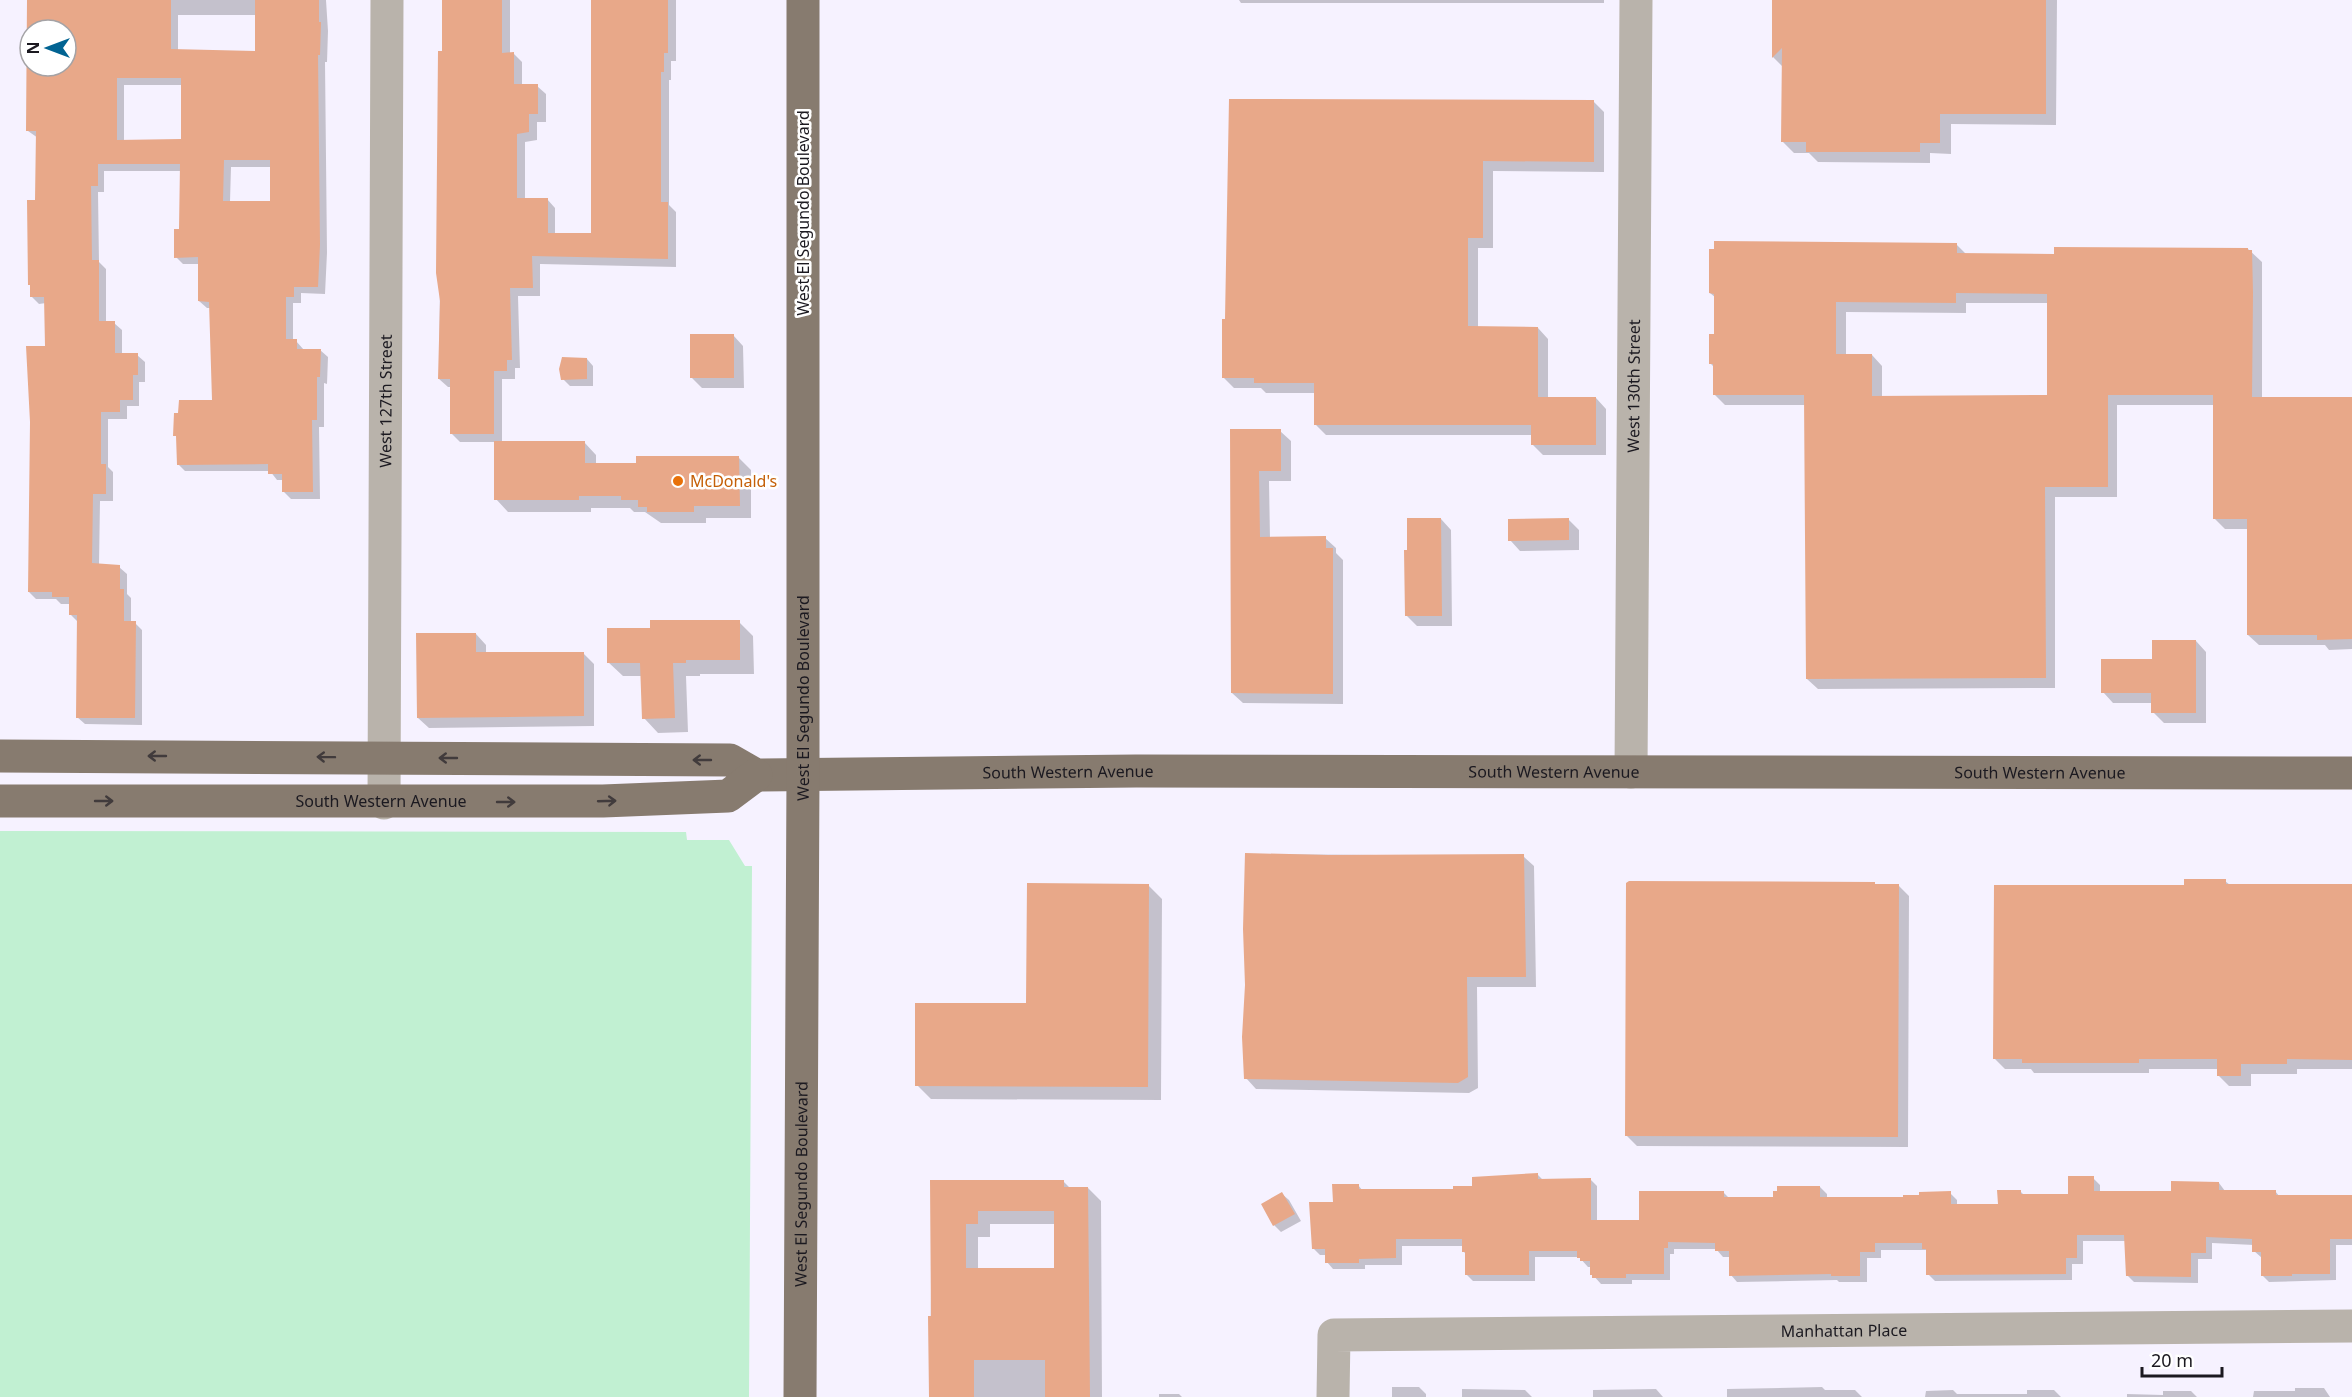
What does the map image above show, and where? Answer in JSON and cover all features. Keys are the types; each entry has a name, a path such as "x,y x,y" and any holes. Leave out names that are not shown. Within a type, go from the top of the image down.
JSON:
{"main road":[{"name":"West El Segundo Boulevard","path":"800,1397 803,774 802,0"},
{"path":"0,756 730,760 756,776"},
{"name":"South Western Avenue","path":"0,801 384,803 603,801 728,796 756,776 803,774 907,775 1136,771 2352,773"}],"street":[{"name":"West 127th Street","path":"384,803 387,0"},
{"name":"West 130th Street","path":"1631,772 1636,0"},
{"name":"Manhattan Place","path":"1334,1397 1334,1335 2352,1326"}],"green space":[{"path":"0,831 686,832 687,840 729,840 745,866 752,866 749,1397 0,1397"}],"building":[{"path":"27,0 171,0 171,49 255,51 255,0 319,0 319,22 321,22 320,55 318,55 320,245 318,287 294,287 294,297 286,297 286,339 297,339 297,349 321,349 320,377 317,377 317,420 312,420 313,492 282,492 282,474 268,474 268,464 177,465 176,436 173,436 174,413 178,413 179,400 212,400 209,302 198,301 198,257 174,258 174,229 179,229 180,164 98,164 98,186 91,186 92,260 99,260 99,321 115,321 115,353 138,353 138,375 133,375 133,400 120,400 120,412 101,412 101,464 106,464 106,494 93,494 92,563 120,565 120,589 124,589 124,621 136,621 135,718 76,718 77,615 69,615 69,597 52,597 52,592 28,592 30,422 26,346 45,346 44,297 30,297 30,285 28,285 27,200 35,200 36,131 26,131 26,78 78,78 78,18 27,18","holes":["117,78 181,78 181,139 117,140","224,160 270,160 270,201 223,201"]},
{"path":"442,0 502,0 502,53 514,52 514,84 538,84 538,114 529,114 529,132 517,134 517,198 548,198 548,233 591,233 591,0 668,0 668,53 664,53 664,72 661,72 661,202 668,202 668,259 532,256 533,288 510,288 512,360 507,360 507,371 494,371 494,434 450,434 450,379 438,379 440,301 436,273 438,51 442,51"},
{"path":"1772,0 2046,0 2046,114 1940,114 1940,143 1920,143 1920,152 1806,152 1806,142 1781,142 1782,48 1772,58"},
{"path":"1229,99 1594,100 1594,162 1483,161 1483,238 1468,238 1468,326 1538,327 1538,397 1596,397 1596,445 1531,445 1531,425 1314,425 1314,383 1254,383 1254,378 1222,378"},
{"path":"1714,241 1957,243 1957,253 2054,254 2054,247 2248,248 2252,250 2252,397 2352,397 2352,639 2317,640 2317,635 2247,635 2247,519 2213,519 2213,395 2108,395 2108,487 2045,487 2046,678 1806,679 1804,395 1713,395 1713,364 1709,364 1709,334 1714,334 1714,294 1709,293 1709,249 1714,249","holes":["1956,293 2047,294 2047,395 1872,396 1872,354 1836,354 1836,302 1956,303"]},
{"path":"690,334 734,334 734,378 690,378"},
{"path":"562,357 587,358 587,379 561,380 559,369"},
{"path":"1230,429 1281,429 1281,471 1259,471 1260,537 1326,536 1326,548 1333,548 1333,694 1231,693"},
{"path":"494,441 585,441 585,463 636,463 636,456 739,456 740,506 694,506 694,512 647,512 647,507 638,507 638,500 621,500 621,496 579,496 579,500 494,500"},
{"path":"1407,518 1441,518 1442,616 1405,616 1404,550 1407,550"},
{"path":"1569,518 1569,540 1508,541 1508,519"},
{"path":"650,620 740,620 740,660 686,660 686,663 673,663 675,718 642,719 640,663 607,663 607,628 650,628"},
{"path":"416,633 476,633 476,652 584,652 584,716 417,718"},
{"path":"2152,640 2196,640 2196,713 2151,713 2151,693 2101,693 2101,659 2152,659"},
{"path":"1245,853 1524,854 1526,977 1467,977 1468,1077 1458,1083 1244,1079 1242,1037 1245,985 1243,929"},
{"path":"2184,879 2226,879 2226,884 2352,884 2352,1060 2287,1059 2287,1064 2241,1064 2241,1076 2217,1076 2217,1059 2139,1059 2139,1063 2022,1063 2022,1059 1993,1059 1994,885 2184,885"},
{"path":"1629,881 1899,884 1898,1137 1625,1136 1626,883"},
{"path":"1027,883 1149,884 1148,1087 915,1086 915,1003 1026,1003"},
{"path":"1538,1173 1538,1179 1591,1178 1591,1220 1639,1220 1639,1191 1724,1191 1724,1197 1773,1197 1773,1191 1777,1191 1777,1186 1820,1186 1820,1197 1903,1197 1903,1195 1919,1195 1919,1192 1951,1191 1951,1204 1998,1204 1997,1190 2021,1190 2021,1194 2068,1194 2068,1176 2094,1176 2094,1191 2171,1191 2171,1181 2219,1182 2219,1190 2276,1190 2276,1195 2352,1195 2352,1239 2330,1239 2330,1274 2261,1276 2261,1252 2252,1252 2252,1239 2206,1237 2206,1253 2191,1253 2191,1277 2126,1276 2124,1235 2077,1235 2077,1258 2066,1258 2066,1274 1926,1275 1926,1249 1922,1249 1922,1243 1875,1243 1875,1252 1860,1252 1860,1276 1831,1276 1831,1274 1729,1276 1729,1251 1715,1251 1715,1243 1668,1242 1668,1248 1664,1248 1664,1274 1626,1274 1626,1278 1592,1278 1590,1261 1580,1261 1580,1258 1577,1258 1577,1251 1529,1251 1529,1275 1465,1275 1465,1252 1462,1252 1462,1239 1396,1239 1396,1258 1359,1259 1359,1263 1325,1263 1325,1249 1312,1249 1309,1202 1333,1202 1332,1184 1359,1184 1359,1189 1453,1189 1453,1186 1472,1186 1472,1177"},
{"path":"930,1180 1064,1180 1064,1187 1088,1187 1090,1397 1045,1397 1045,1360 974,1360 974,1397 929,1397 928,1316 931,1316","holes":["978,1211 1054,1211 1054,1268 966,1268 966,1224 978,1224"]},
{"path":"1282,1192 1295,1214 1273,1226 1261,1204"}],"place":[{"name":"McDonald's","path":"678,481"}]}
